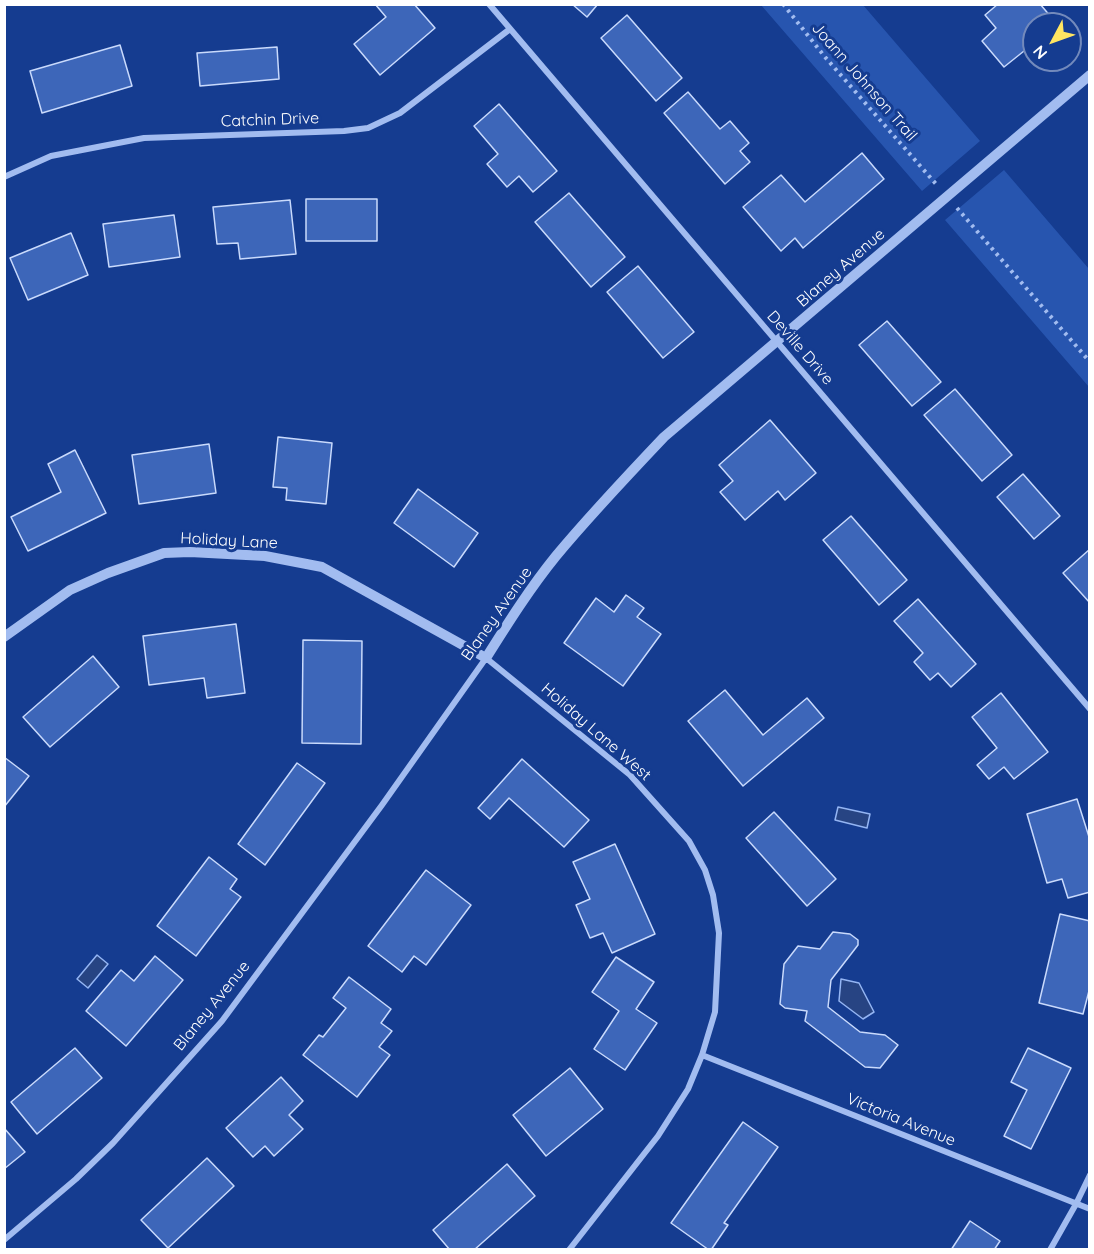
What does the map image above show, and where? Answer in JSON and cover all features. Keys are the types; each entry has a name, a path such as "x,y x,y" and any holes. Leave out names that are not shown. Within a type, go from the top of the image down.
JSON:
{"street":[{"name":"Deville Drive","path":"489,4 1089,709"},
{"name":"Catchin Drive","path":"5,174 51,156 144,138 344,131 368,128 400,113 510,29"},
{"name":"Blaney Avenue","path":"4,1240 76,1179 113,1143 222,1021 382,805 486,658 516,610 556,556 612,492 664,437 1089,75"},
{"name":"Holiday Lane","path":"4,637 70,590 108,573 164,553 190,552 265,556 322,567 486,658"},
{"name":"Holiday Lane West","path":"486,658 630,775 689,841 713,896 719,933 715,1012 702,1055 688,1089 658,1136 569,1250"},
{"name":"Victoria Avenue","path":"702,1055 1089,1209"},
{"path":"1050,1250 1076,1204 1089,1175"}],"path":[{"name":"Joann Johnson Trail","path":"783,4 825,57 927,174"},
{"path":"970,224 1089,362"}],"shaded area":[{"path":"761,5 863,5 980,141 922,191"},
{"path":"1004,170 1089,269 1089,387 945,220"},
{"path":"838,807 870,814 867,828 835,820"},
{"path":"97,955 108,964 88,988 77,979"},
{"path":"841,979 859,983 874,1012 863,1019 839,1001"}],"building":[{"path":"375,4 414,4 435,28 380,75 354,44 386,17"},
{"path":"572,4 598,4 587,17"},
{"path":"998,4 1040,4 1047,12 1022,12 1022,53 1004,67 982,41 996,28 985,15"},
{"path":"627,15 682,78 656,101 601,38"},
{"path":"120,45 132,86 42,113 30,71"},
{"path":"277,47 279,79 200,86 197,53"},
{"path":"688,92 720,129 730,121 749,143 740,151 750,162 725,184 664,113"},
{"path":"499,104 557,171 533,192 519,176 507,187 487,164 498,154 474,126"},
{"path":"862,153 884,179 803,248 795,238 781,251 743,207 781,175 805,202"},
{"path":"569,193 625,257 591,287 535,222"},
{"path":"306,199 377,199 377,241 306,241"},
{"path":"290,200 296,254 240,259 238,243 217,244 213,207"},
{"path":"174,215 180,257 109,267 103,224"},
{"path":"71,233 88,275 28,300 10,258"},
{"path":"638,266 694,332 663,358 607,292"},
{"path":"887,321 941,382 912,406 859,345"},
{"path":"955,389 1012,455 982,481 924,415"},
{"path":"770,420 816,473 785,500 778,491 745,520 720,492 733,481 719,465"},
{"path":"278,437 332,443 326,504 286,500 287,488 273,487"},
{"path":"209,444 216,493 139,504 132,455"},
{"path":"75,450 106,513 28,551 11,517 61,492 48,464"},
{"path":"1023,474 1060,516 1034,539 997,497"},
{"path":"418,489 478,533 454,567 394,523"},
{"path":"851,516 907,580 879,605 823,540"},
{"path":"1090,549 1090,603 1063,573"},
{"path":"626,595 644,608 637,617 661,634 623,686 564,643 596,598 614,612"},
{"path":"918,599 976,664 951,687 938,673 930,680 914,662 923,653 894,621"},
{"path":"236,624 245,693 207,698 204,678 149,685 143,636"},
{"path":"303,640 362,641 361,744 302,743"},
{"path":"93,656 119,687 50,747 23,717"},
{"path":"725,690 763,735 807,698 824,718 743,786 688,721"},
{"path":"1001,693 1048,752 1014,779 1004,767 989,779 977,765 997,748 972,717"},
{"path":"4,757 29,776 4,807"},
{"path":"522,759 589,820 564,847 509,798 490,819 478,808"},
{"path":"297,763 325,783 265,865 238,844"},
{"path":"1077,799 1090,840 1090,892 1068,898 1062,879 1047,883 1027,814"},
{"path":"774,812 836,879 807,906 746,838"},
{"path":"615,844 655,934 612,953 603,933 590,938 576,905 590,899 573,862"},
{"path":"209,857 237,879 230,889 241,897 196,956 157,926"},
{"path":"426,870 471,905 426,965 414,956 402,972 368,946"},
{"path":"1060,914 1090,921 1090,987 1083,1014 1039,1003"},
{"path":"833,932 850,934 858,940 858,945 831,980 828,1007 860,1032 885,1035 898,1045 880,1068 865,1067 805,1021 807,1011 785,1008 780,1004 784,964 798,946 820,949"},
{"path":"155,956 183,980 126,1046 86,1011 121,970 134,981"},
{"path":"616,957 654,982 636,1009 657,1023 625,1070 594,1049 619,1011 592,992"},
{"path":"349,977 391,1009 381,1023 392,1031 379,1047 390,1055 357,1097 303,1055 319,1035 323,1037 346,1008 333,998"},
{"path":"75,1048 102,1078 37,1134 11,1102"},
{"path":"1028,1048 1071,1068 1031,1149 1004,1136 1027,1090 1011,1082"},
{"path":"570,1068 603,1109 546,1156 513,1115"},
{"path":"281,1077 303,1101 289,1115 303,1129 274,1156 265,1146 253,1157 226,1128"},
{"path":"743,1122 778,1147 724,1223 728,1225 709,1250 671,1223"},
{"path":"4,1128 25,1152 4,1169"},
{"path":"207,1158 234,1186 168,1248 141,1220"},
{"path":"507,1164 535,1196 474,1250 450,1250 433,1230"},
{"path":"970,1221 1000,1241 994,1250 951,1250"}]}
